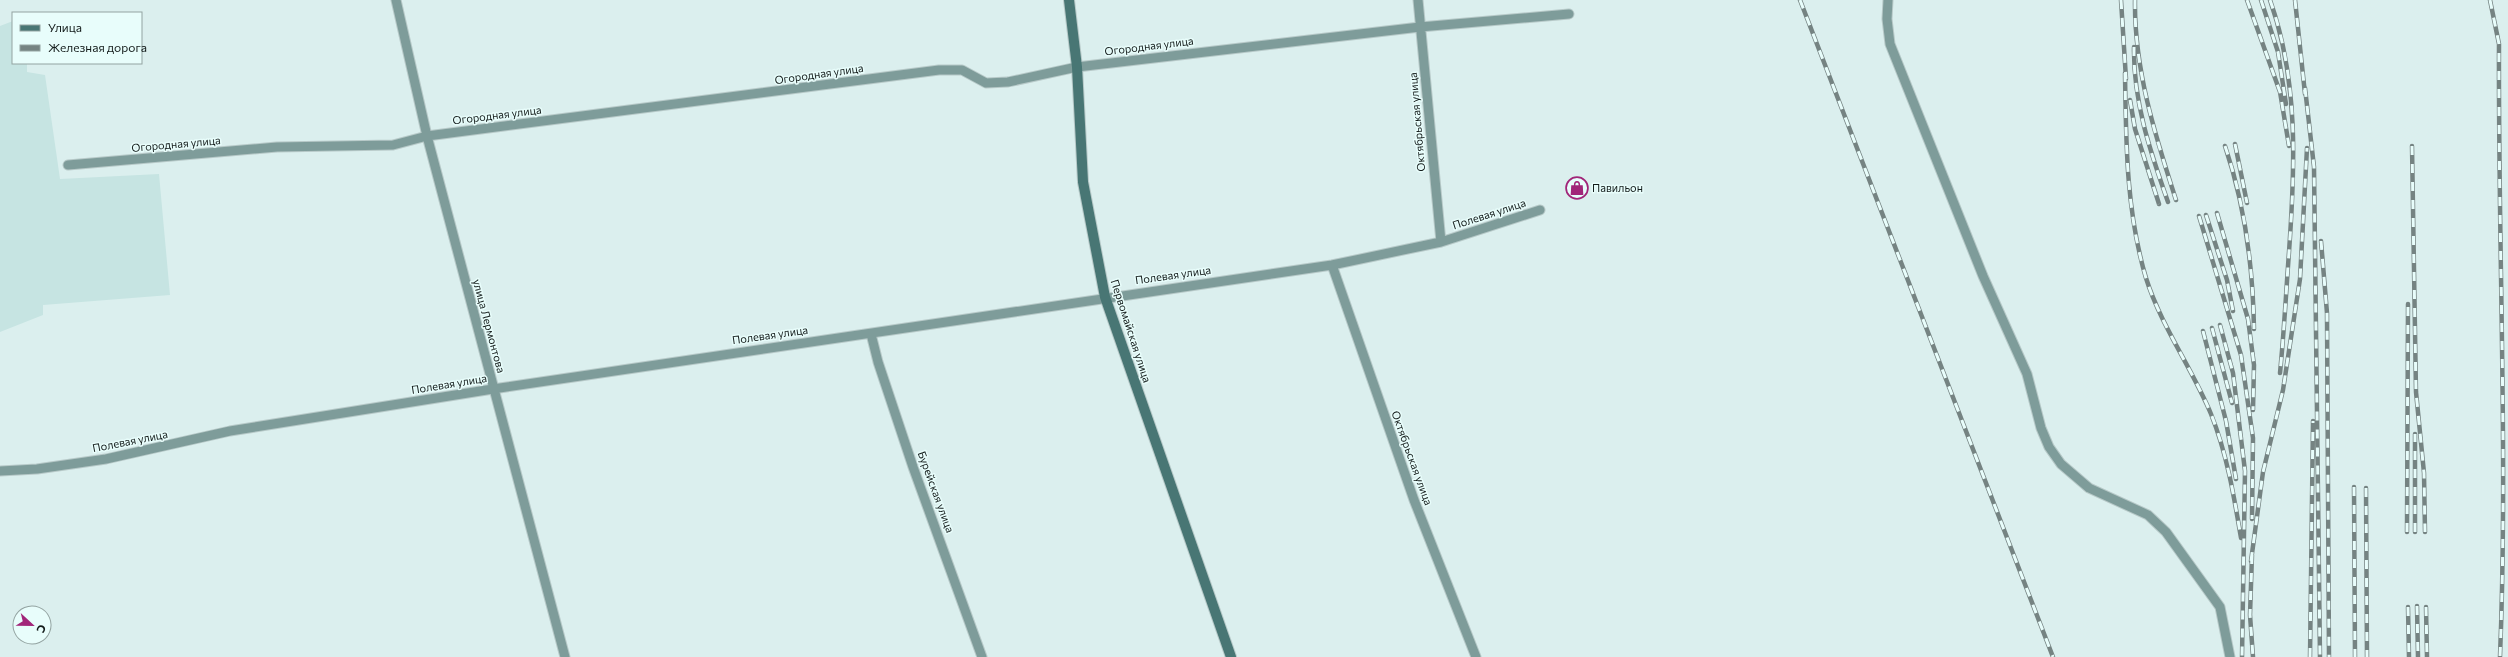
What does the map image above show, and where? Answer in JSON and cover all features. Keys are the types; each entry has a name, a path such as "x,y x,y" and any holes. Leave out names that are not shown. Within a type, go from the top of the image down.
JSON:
{"main road":[{"name":"Первомайская улица","path":"1069,0 1077,67 1082,182 1105,297 1231,657"}],"street":[{"name":"улица Лермонтова","path":"396,0 426,136 565,657"},
{"name":"Октябрьская улица","path":"1418,0 1440,242"},
{"path":"1888,0 1890,44 1983,276 2027,374 2041,428 2049,448 2061,464 2089,488 2148,516 2166,532 2220,607 2230,657"},
{"name":"Огородная улица","path":"68,165 276,146 393,145 426,136 939,70 962,70 986,82 1008,82 1077,67 1420,27 1569,14"},
{"name":"Полевая улица","path":"0,471 37,469 106,459 230,432 493,389 871,334 1105,297 1332,265 1440,242 1540,210"},
{"name":"Октябрьская улица","path":"1332,265 1414,500 1476,657"},
{"name":"Бурейская улица","path":"871,334 878,362 913,467 982,657"}],"shaded area":[{"path":"12,21 12,64 27,64 27,72 45,75 60,179 159,174 170,295 43,305 43,315 0,332 0,26"}],"railway":[{"path":"1800,0 2053,657"},
{"path":"2121,0 2126,79"},
{"path":"2135,0 2138,51 2147,102 2176,200"},
{"path":"2247,0 2280,92 2289,146"},
{"path":"2261,0 2278,52 2286,104"},
{"path":"2270,0 2286,62 2293,125 2293,188 2280,373"},
{"path":"2295,0 2305,94"},
{"path":"2490,0 2499,44 2503,427 2500,657"},
{"path":"2134,47 2136,87 2144,126 2168,202"},
{"path":"2125,73 2128,176 2134,227 2139,253 2152,296 2168,330 2195,380 2217,429 2229,475 2241,538"},
{"path":"2305,88 2314,167 2320,657"},
{"path":"2130,100 2135,129 2159,204"},
{"path":"2235,144 2247,203"},
{"path":"2225,146 2238,191 2247,236 2252,282 2254,329"},
{"path":"2412,146 2416,392 2424,473 2425,532"},
{"path":"2251,561 2263,472 2283,390 2300,279 2307,148"},
{"path":"2217,213 2248,319 2254,365 2253,410"},
{"path":"2206,215 2227,280 2233,311"},
{"path":"2199,216 2241,355 2253,438 2252,519"},
{"path":"2321,241 2327,313 2329,657"},
{"path":"2407,532 2408,304"},
{"path":"2220,325 2233,373 2245,471 2242,657"},
{"path":"2212,328 2232,403"},
{"path":"2203,331 2226,421 2236,479"},
{"path":"2310,657 2313,421"},
{"path":"2415,434 2415,532"},
{"path":"2354,487 2355,657"},
{"path":"2366,488 2367,657"},
{"path":"2252,555 2250,615 2253,657"},
{"path":"2417,606 2418,657"},
{"path":"2408,607 2409,657"},
{"path":"2426,607 2427,657"}],"place":[{"name":"Павильон","path":"1577,188"}]}
